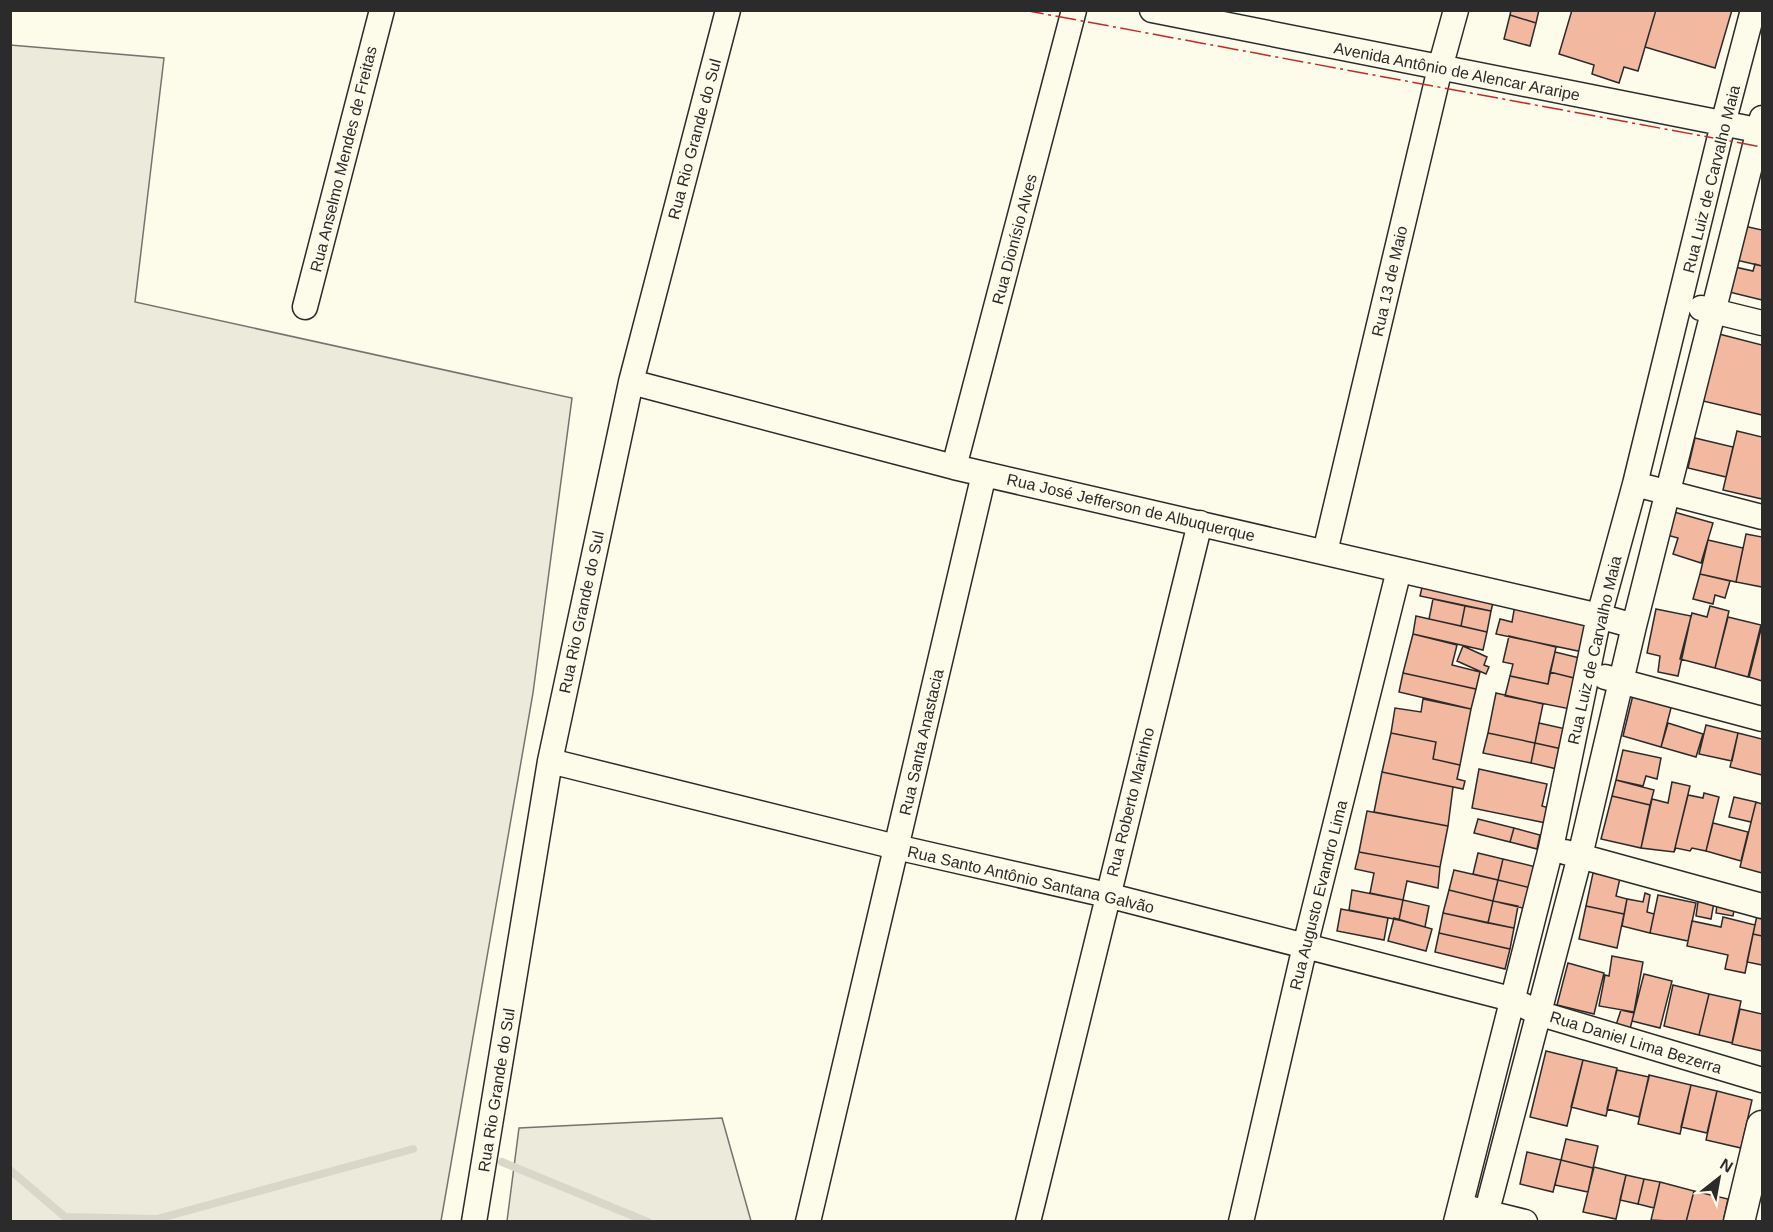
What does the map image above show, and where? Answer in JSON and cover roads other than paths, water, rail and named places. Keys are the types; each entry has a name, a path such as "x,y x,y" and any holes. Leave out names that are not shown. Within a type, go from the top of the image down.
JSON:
{"street":[{"name":"Rua Anselmo Mendes de Freitas","path":"305,307 382,10"},
{"name":"Rua Rio Grande do Sul","path":"474,1221 550,761 631,382 728,10"},
{"name":"Rua Dionísio Alves","path":"954,467 1074,10"},
{"name":"Avenida Antônio de Alencar Araripe","path":"1152,10 1723,124 1761,127"},
{"name":"Rua 13 de Maio","path":"1325,552 1440,68 1456,10"},
{"name":"Rua Luiz de Carvalho Maia","path":"1458,1214 1551,848 1599,616 1681,304 1723,124 1753,10"},
{"name":"Rua Luiz de Carvalho Maia","path":"1486,1217 1580,856 1634,626 1761,127"},
{"path":"1681,304 1715,310 1762,323"},
{"name":"Rua José Jefferson de Albuquerque","path":"631,382 954,467 1634,626"},
{"name":"Rua Santa Anastacia","path":"808,1221 984,474"},
{"path":"1635,484 1762,517"},
{"name":"Rua Roberto Marinho","path":"1028,1221 1200,523"},
{"name":"Rua Augusto Evandro Lima","path":"1241,1221 1305,946 1399,570"},
{"path":"1588,671 1762,718"},
{"name":"Rua Santo Antônio Santana Galvão","path":"550,761 896,847 1107,896 1511,999"},
{"path":"1551,848 1762,906"},
{"name":"Rua Daniel Lima Bezerra","path":"1511,999 1539,1013 1762,1080"},
{"path":"1739,1221 1762,1126"},
{"path":"1458,1214 1526,1221"}],"waterway":[{"path":"10,1170 65,1217 157,1219 413,1149"},
{"path":"502,1162 648,1222"}]}
